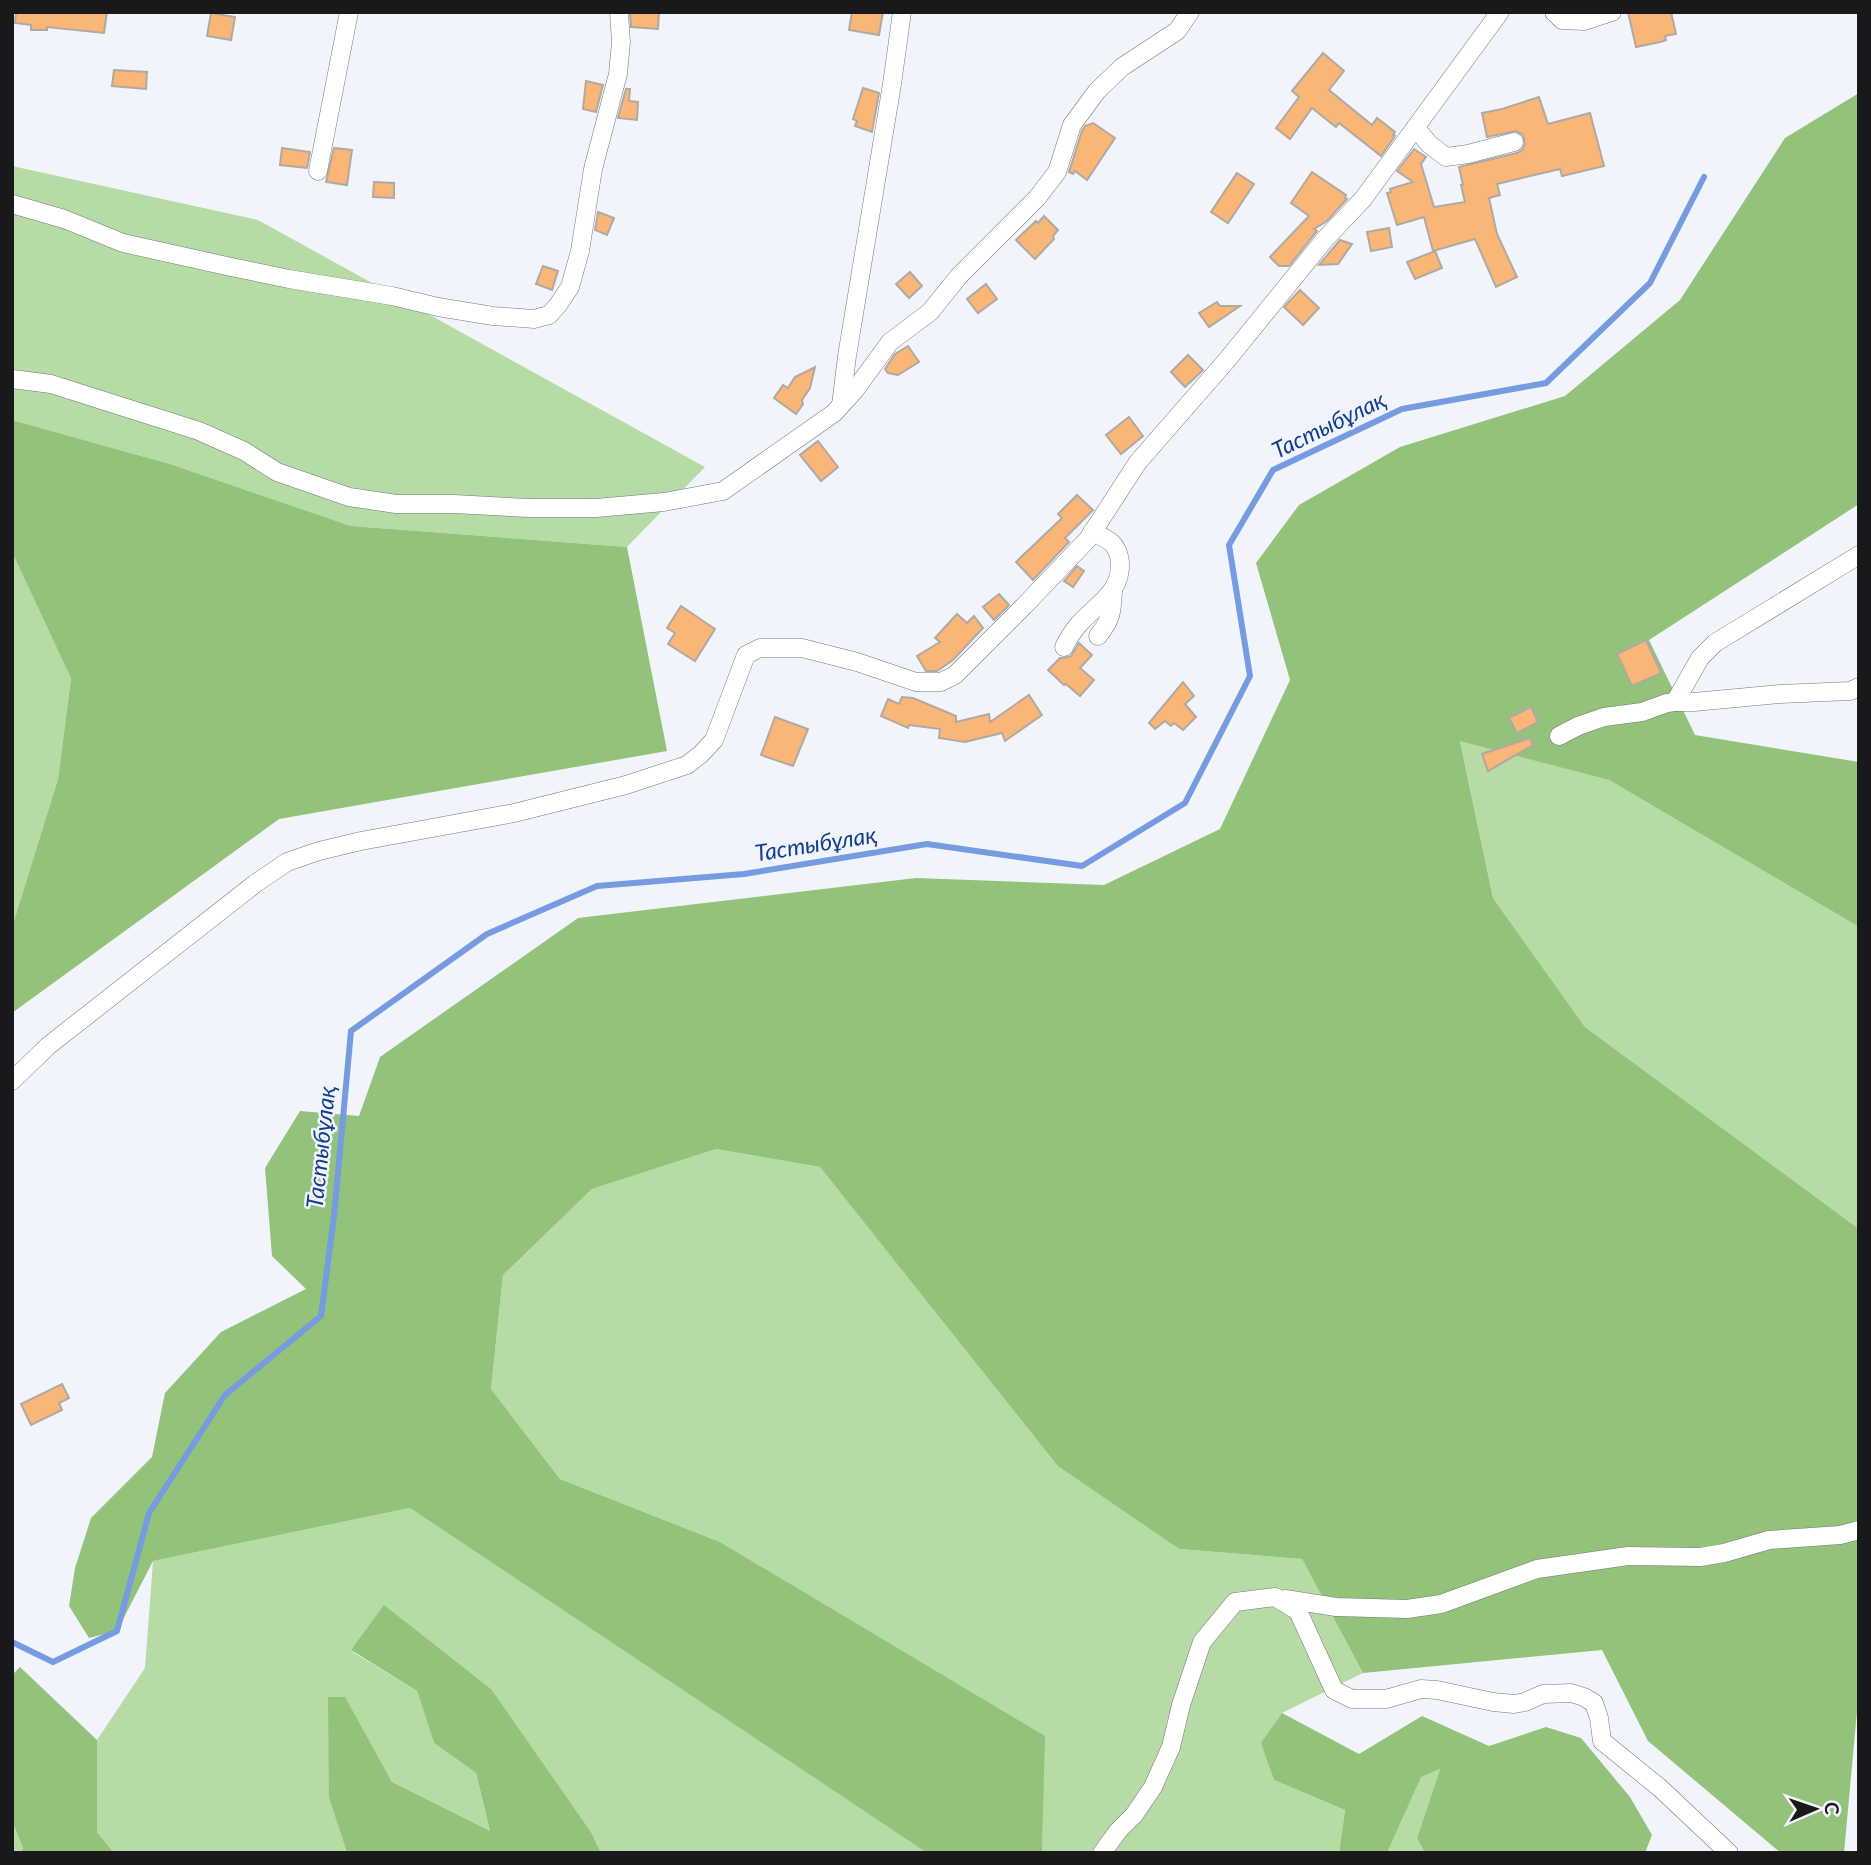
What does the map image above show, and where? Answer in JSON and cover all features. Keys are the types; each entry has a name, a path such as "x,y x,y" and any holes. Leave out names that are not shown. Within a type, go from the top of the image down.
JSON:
{"street":[{"path":"317,171 349,12"},
{"path":"12,204 64,219 123,243 289,279 492,316 534,319 549,315 570,288 580,251 593,169 618,74 621,42 619,12"},
{"path":"841,405 902,12"},
{"path":"12,379 51,384 199,430 244,451 277,472 349,497 396,504 596,508 664,502 723,491 834,413 855,390 890,342 930,312 959,276 1037,198 1057,172 1072,125 1097,91 1122,67 1177,31 1190,12"},
{"path":"12,1081 48,1046 256,883 287,862 361,841 514,813 626,785 687,765 702,754 714,740 746,655 760,648 802,648 857,662 916,682 941,682 955,675 1088,538 1138,463 1227,360 1326,238 1363,199 1500,12"},
{"path":"1554,12 1562,20 1584,21 1612,12"},
{"path":"1416,128 1429,144 1446,158 1514,142"},
{"path":"1064,647 1081,622 1113,590 1121,574 1119,552 1109,540 1092,532"},
{"path":"1675,702 1700,658 1715,643 1859,555"},
{"path":"1098,636 1108,624 1112,612 1113,590"},
{"path":"1559,736 1604,717 1642,712 1667,703 1850,691 1859,687"},
{"path":"1102,1853 1153,1787 1171,1747 1202,1642 1235,1602 1275,1597 1336,1607 1407,1609 1441,1604 1537,1569 1628,1556 1700,1558 1769,1540 1840,1535 1859,1530"},
{"path":"1275,1597 1298,1611 1335,1690 1352,1699 1385,1699 1421,1689 1514,1704 1543,1694 1571,1693 1584,1697 1594,1703 1602,1741 1660,1788 1729,1853"}],"green space":[{"path":"1859,93 1859,504 1649,640 1695,735 1859,762 1859,927 1609,780 1460,741 1493,898 1585,1027 1859,1229 1859,1690 1844,1853 1781,1853 1648,1741 1602,1650 1363,1673 1302,1559 1179,1549 1058,1466 820,1167 716,1149 592,1189 503,1275 491,1389 560,1479 720,1542 1045,1736 1042,1853 927,1853 410,1508 153,1561 117,1631 89,1638 69,1606 75,1568 91,1518 152,1457 165,1393 221,1332 306,1289 272,1256 265,1168 300,1111 359,1116 380,1057 578,918 916,878 1104,885 1220,829 1290,680 1256,563 1299,505 1400,447 1565,396 1680,300 1785,138"},
{"path":"12,166 258,220 705,467 627,547 351,526 170,464 12,420"},
{"path":"12,420 170,464 351,526 627,547 667,751 279,819 12,1013 12,927 58,779 71,678 12,552"},
{"path":"12,552 71,677 58,779 12,927"},
{"path":"1460,740 1609,780 1859,927 1859,1229 1585,1027 1493,898"},
{"path":"716,1149 820,1167 1059,1466 1179,1549 1302,1559 1363,1673 1282,1713 1262,1743 1274,1780 1345,1810 1339,1853 1042,1853 1044,1736 720,1542 560,1479 491,1389 503,1275 592,1189"},
{"path":"410,1508 927,1853 601,1853 591,1832 492,1690 351,1651 417,1691 434,1743 476,1773 490,1831 392,1782 344,1697 329,1697 329,1798 347,1853 114,1853 97,1832 97,1740 145,1668 153,1561"},
{"path":"384,1605 492,1690 591,1832 601,1853 347,1853 329,1798 328,1697 345,1697 392,1782 490,1831 476,1773 434,1743 417,1691 351,1650"},
{"path":"20,1667 97,1740 97,1832 114,1853 20,1853 23,1848 12,1821 12,1675"},
{"path":"1282,1713 1359,1754 1422,1716 1489,1746 1546,1727 1581,1738 1630,1797 1652,1835 1645,1853 1425,1853 1417,1838 1440,1769 1421,1777 1387,1853 1339,1853 1345,1810 1274,1780 1261,1743"},
{"path":"1440,1769 1417,1838 1425,1853 1387,1853 1421,1776"},
{"path":"12,1821 23,1848 20,1853 12,1853"}],"building":[{"path":"16,12 107,12 104,33 47,27 47,30 31,30 31,25 15,23"},
{"path":"630,12 659,12 658,29 631,27"},
{"path":"852,12 883,12 879,35 849,30"},
{"path":"1628,12 1671,12 1676,34 1665,36 1666,40 1660,42 1636,47"},
{"path":"211,13 235,17 231,40 207,36"},
{"path":"1323,53 1344,71 1329,90 1372,125 1377,118 1395,132 1381,156 1339,123 1336,127 1312,108 1290,139 1276,128 1299,97 1292,91"},
{"path":"114,70 147,72 146,89 112,86"},
{"path":"586,81 603,85 596,112 583,109"},
{"path":"863,88 879,93 872,132 855,126 857,121 853,119"},
{"path":"626,89 630,89 629,101 638,102 637,120 618,118"},
{"path":"1539,97 1548,124 1590,113 1604,166 1562,176 1560,169 1497,184 1500,195 1489,198 1497,234 1517,277 1496,287 1475,239 1433,251 1424,217 1397,225 1387,193 1391,192 1390,189 1413,182 1397,171 1414,149 1426,157 1421,164 1434,207 1465,202 1459,167 1517,153 1525,144 1523,135 1516,131 1487,137 1482,113"},
{"path":"1093,123 1115,138 1087,180 1075,171 1073,174 1069,172 1082,131 1085,126"},
{"path":"282,148 310,152 307,168 280,165"},
{"path":"334,148 352,150 347,185 326,182"},
{"path":"1312,172 1346,195 1347,199 1327,221 1314,229 1317,231 1289,266 1279,266 1270,257 1309,216 1291,203"},
{"path":"1237,173 1254,184 1228,223 1211,212"},
{"path":"374,182 394,183 394,198 373,197"},
{"path":"598,212 614,218 607,235 595,230"},
{"path":"1044,216 1058,230 1053,236 1054,239 1035,259 1016,240"},
{"path":"1389,228 1392,247 1371,251 1367,232"},
{"path":"1340,240 1352,244 1338,264 1319,265"},
{"path":"1435,251 1442,268 1415,279 1407,262"},
{"path":"543,266 558,271 552,290 536,284"},
{"path":"910,272 922,286 909,298 896,284"},
{"path":"986,284 997,299 978,313 967,299"},
{"path":"1300,290 1319,308 1303,325 1284,307"},
{"path":"1217,302 1220,306 1240,306 1209,327 1199,313"},
{"path":"908,346 919,362 898,375 888,373 885,369 895,354"},
{"path":"1188,355 1203,370 1185,387 1171,372"},
{"path":"815,367 810,388 796,414 774,398 783,385 788,388 795,377"},
{"path":"1129,417 1143,436 1121,454 1106,435"},
{"path":"818,441 838,467 821,481 800,455"},
{"path":"1077,495 1093,510 1065,538 1069,542 1033,580 1016,562 1062,518 1058,514"},
{"path":"1077,566 1084,571 1073,587 1064,581"},
{"path":"999,594 1009,605 994,620 983,607"},
{"path":"681,606 715,629 695,661 668,644 675,633 667,628"},
{"path":"957,614 967,623 974,616 983,628 953,660 937,671 926,671 917,656 940,642 935,638"},
{"path":"1646,640 1661,673 1632,686 1617,654"},
{"path":"1079,643 1092,655 1080,668 1094,680 1080,696 1048,670 1060,658 1071,656"},
{"path":"1183,682 1194,696 1185,704 1196,717 1183,730 1174,723 1171,726 1165,721 1155,729 1149,723"},
{"path":"1029,695 1042,715 1005,741 1002,733 965,742 939,738 940,729 909,725 908,728 881,716 888,699 899,704 902,697 913,698 956,716 956,722 989,714 990,722"},
{"path":"1531,707 1538,722 1517,733 1509,718"},
{"path":"775,717 808,729 793,766 761,755"},
{"path":"1530,738 1533,745 1488,771 1482,754"},
{"path":"62,1384 69,1398 59,1403 62,1410 31,1425 21,1404"}],"waterway":[{"name":"Тастыбұлақ","path":"12,1642 53,1662 117,1631 149,1513 225,1395 321,1316 334,1216 351,1031 487,934 597,886 744,874 927,844 1082,866 1185,803 1250,676 1229,545 1273,470 1402,409 1546,383 1650,283 1704,177"}]}
